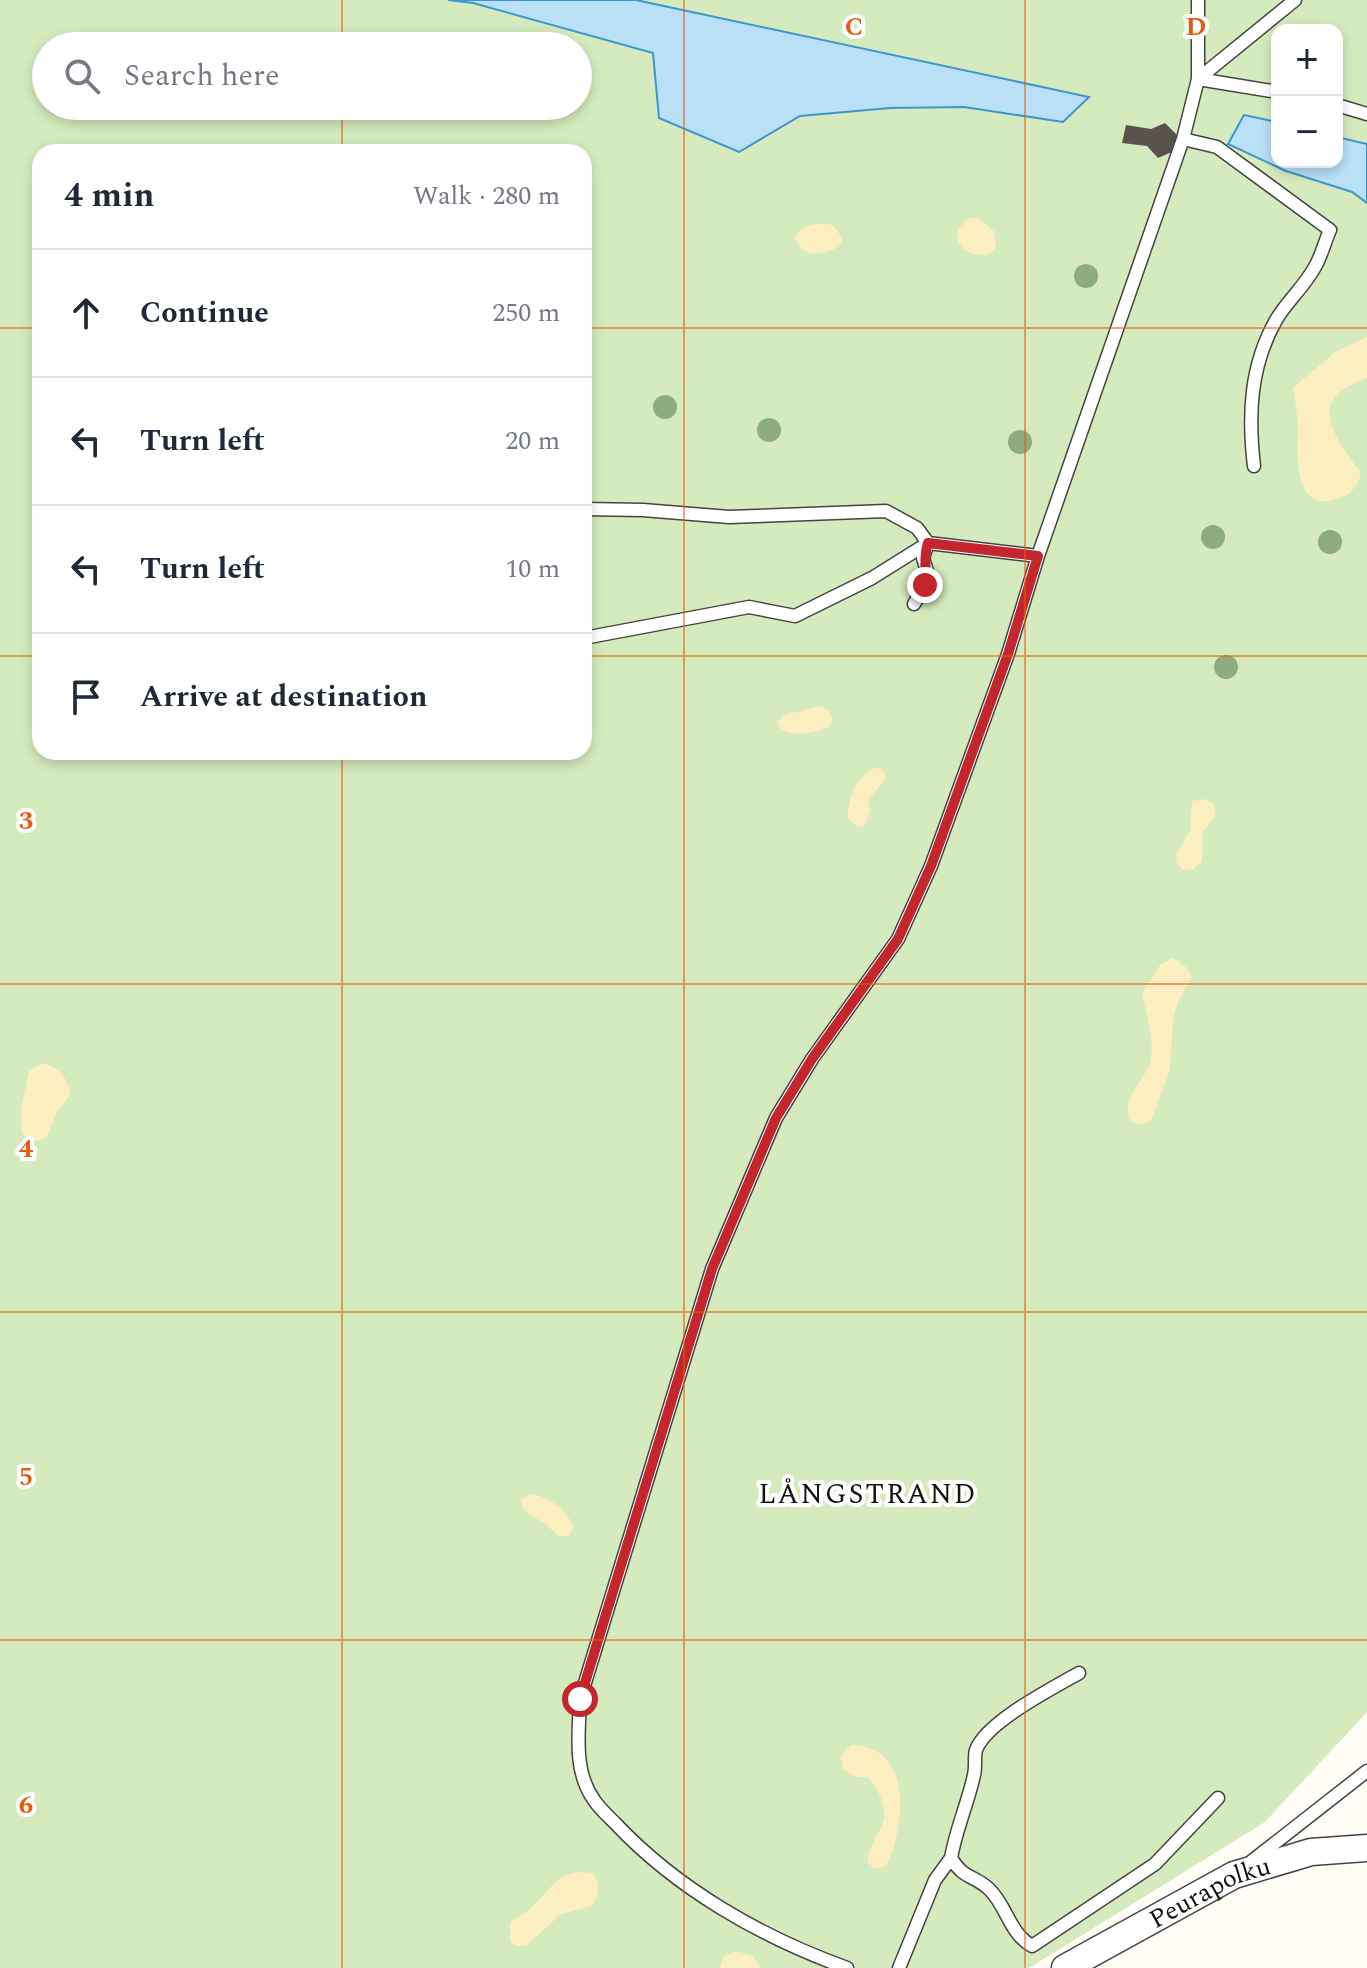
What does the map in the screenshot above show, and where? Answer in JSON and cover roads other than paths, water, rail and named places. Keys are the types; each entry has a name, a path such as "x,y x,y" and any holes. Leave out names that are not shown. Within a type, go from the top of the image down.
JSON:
{"street":[{"name":"Peurapolku","path":"1065,1968 1234,1875 1311,1852 1367,1848"}],"lane":[{"path":"847,1968 802,1952 707,1900 638,1847 593,1799 578,1759 580,1699 712,1269 776,1118 812,1059 898,939 936,852 1008,654 1038,556 1183,139 1198,79 1198,0"},
{"path":"1198,79 1295,0"},
{"path":"1198,79 1271,91"},
{"path":"1343,107 1367,114"},
{"path":"1183,139 1217,147 1330,230 1315,267 1275,322 1259,362 1251,391 1250,433 1254,466"},
{"path":"592,509 729,517 886,511 917,528 928,543"},
{"path":"592,636 749,607 795,616 872,578 928,543 1038,556"},
{"path":"914,604 925,585 927,571 923,558 928,543"},
{"path":"899,1967 935,1880 951,1858 956,1829 974,1774 976,1749 997,1724 1039,1695 1079,1673"},
{"path":"1234,1875 1367,1771"},
{"path":"951,1858 960,1873 989,1888 1005,1909 1021,1940 1032,1946 1155,1864 1218,1798"}],"water":[{"path":"448,0 636,0 1089,97 1063,122 964,107 890,108 800,116 739,152 659,118 653,53 592,36 592,32 577,32 473,3"},
{"path":"1244,115 1271,121 1271,164 1228,144"},
{"path":"1343,138 1367,144 1367,203 1352,192 1280,168 1343,168"}],"district":[{"name":"LÅNGSTRAND","path":"868,1493"}]}
